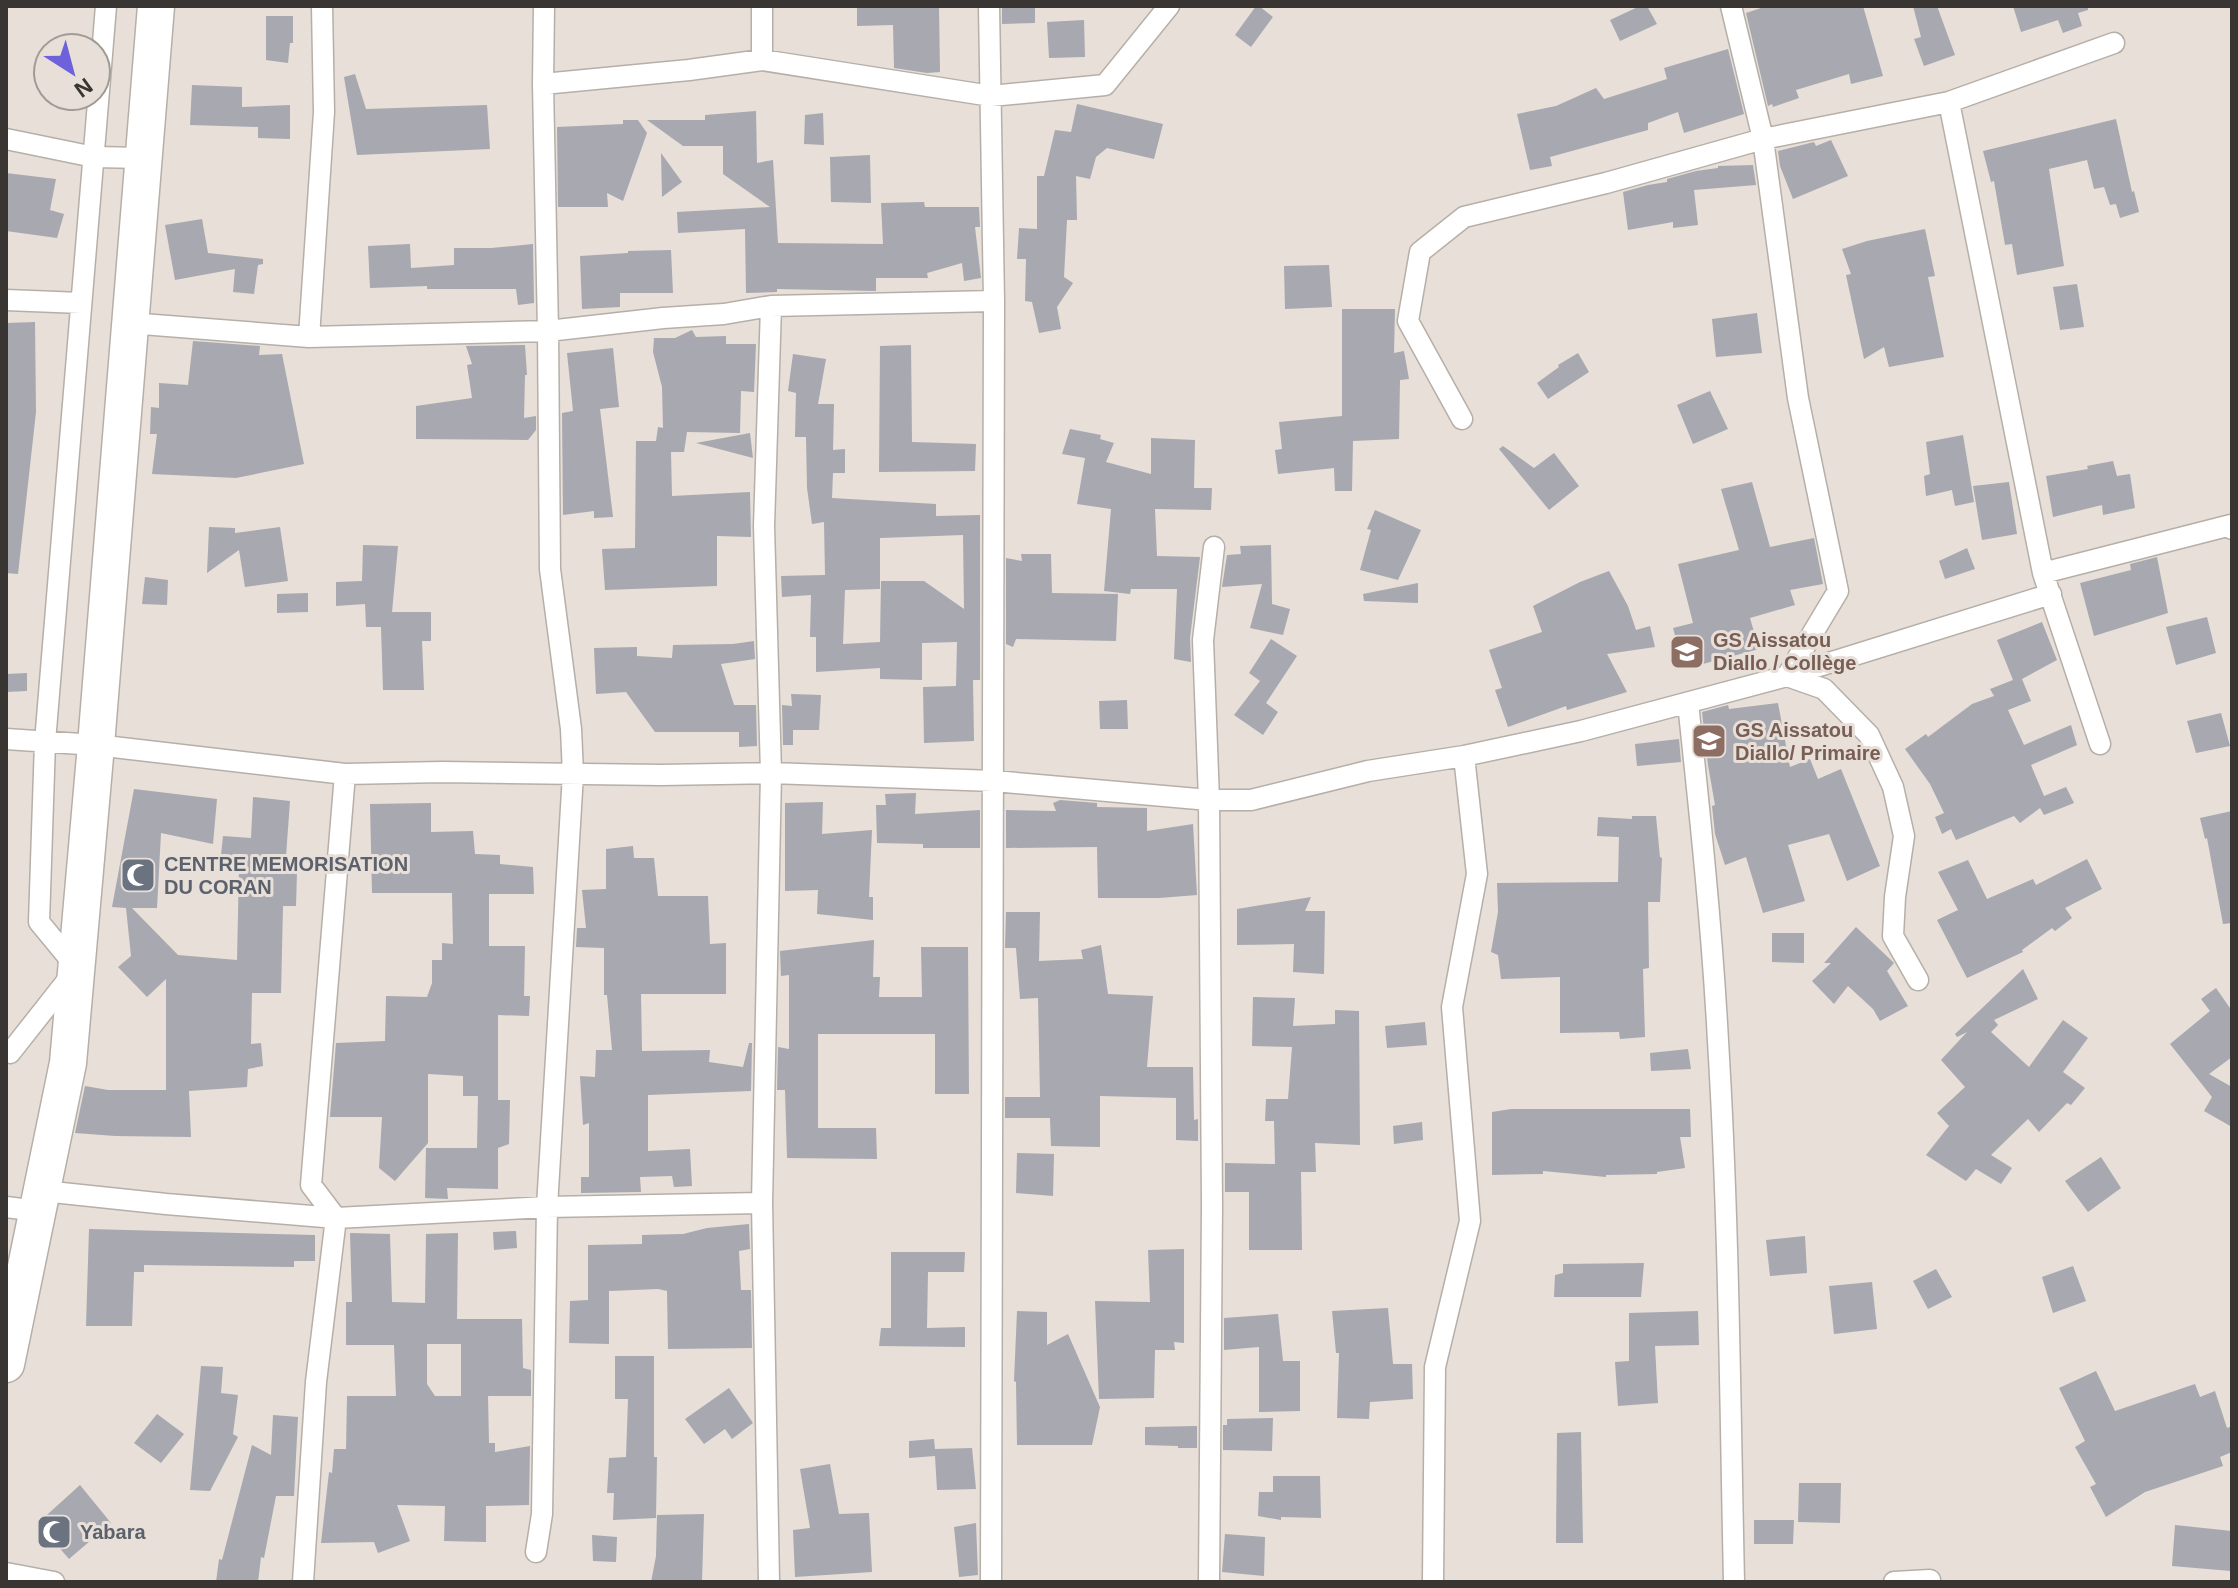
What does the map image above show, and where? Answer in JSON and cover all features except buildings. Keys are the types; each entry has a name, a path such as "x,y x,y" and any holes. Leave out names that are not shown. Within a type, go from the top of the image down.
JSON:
{"highway":[{"path":"6,1364 29,1203 68,1063 156,6"}],"street":[{"path":"10,1053 77,968 39,922 45,742 106,6"},
{"path":"309,337 324,112 322,6"},
{"path":"536,1552 542,1514 547,1207 573,774 571,729 550,569 544,6"},
{"path":"762,6 762,60"},
{"path":"989,6 994,301 991,1582"},
{"path":"543,84 762,60 991,96 1105,85 1169,6"},
{"path":"1731,6 1763,139 1798,398 1838,591 1787,676"},
{"path":"1462,419 1408,321 1420,252 1464,217 1606,183 1763,139 1949,102 2114,43"},
{"path":"1949,102 2043,573 2100,744"},
{"path":"6,139 94,157 143,158"},
{"path":"6,300 81,303"},
{"path":"129,323 309,337 548,331 724,314 771,306 994,301"},
{"path":"769,1582 762,1203 771,773 764,526 771,306"},
{"path":"2043,573 2231,525 2232,529"},
{"path":"1209,1582 1212,1206 1209,800 1203,640 1214,547"},
{"path":"6,739 96,745 345,774 771,773 994,781 1209,800 1251,800 1368,771 1464,756 1581,731 1787,676 2051,594"},
{"path":"1787,676 1824,689 1869,735 1893,787 1904,836 1893,936 1918,980"},
{"path":"1688,703 1707,873 1718,1044 1729,1326 1734,1582"},
{"path":"1433,1582 1435,1367 1470,1221 1452,1007 1477,874 1464,756"},
{"path":"303,1582 316,1382 336,1218 311,1185 345,774"},
{"path":"29,1203 166,1204 336,1218 547,1207 762,1203"},
{"path":"6,1573 54,1582"},
{"path":"1894,1582 1930,1580"}],"place":[{"name":"GS Aissatou Diallo / Collège","path":"1687,652"},
{"name":"GS Aissatou Diallo/ Primaire","path":"1709,741"},
{"name":"CENTRE MEMORISATION DU CORAN","path":"138,875"},
{"name":"Yabara","path":"54,1532"}]}
